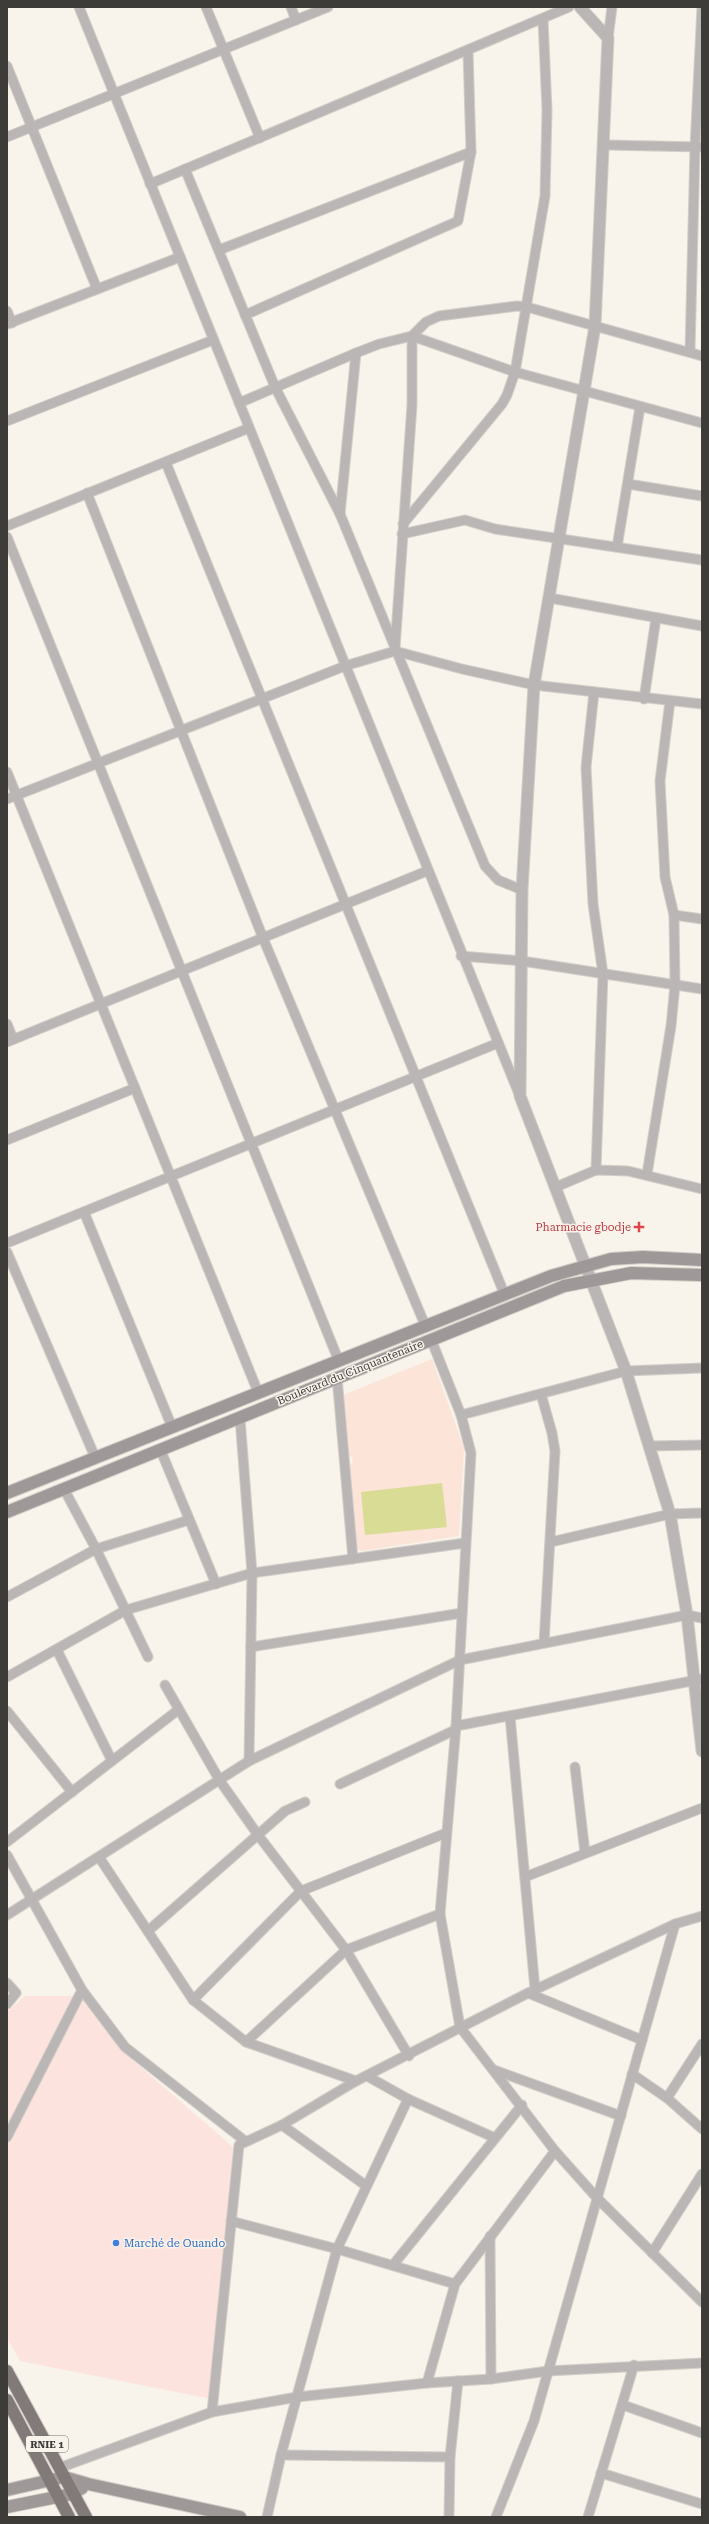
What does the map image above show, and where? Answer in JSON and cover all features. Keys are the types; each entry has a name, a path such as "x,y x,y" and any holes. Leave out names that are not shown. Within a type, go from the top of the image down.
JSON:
{"highway":[{"name":"RNIE 1","path":"7,2371 62,2472 72,2494 86,2517"},
{"name":"RNIE 1","path":"7,2400 69,2517"}],"main road":[{"name":"Boulevard du Cinquantenaire","path":"8,1491 172,1427 504,1293 584,1265 610,1259 636,1257 702,1260"},
{"name":"Boulevard du Cinquantenaire","path":"7,1512 161,1451 431,1338 543,1293 589,1279 631,1273 702,1275"},
{"path":"7,2490 51,2482 62,2472 88,2484 240,2517"},
{"path":"7,2507 72,2494 88,2484"}],"street":[{"path":"79,7 461,956 520,1096 556,1187 589,1279 626,1371 670,1514 698,1680 702,1751"},
{"path":"206,7 260,138"},
{"path":"291,7 296,20"},
{"path":"7,137 328,7"},
{"path":"150,184 468,51 569,7"},
{"path":"580,7 608,38"},
{"path":"520,1096 522,890 534,685 550,598 558,539 595,326 605,145 608,38 612,7"},
{"path":"690,351 699,147 702,7"},
{"path":"403,524 502,404 507,395 515,372 545,196 547,110 543,19"},
{"path":"245,315 458,221 471,152 468,51"},
{"path":"7,66 97,289"},
{"path":"605,145 699,147"},
{"path":"218,250 471,152"},
{"path":"185,169 275,387 340,514 395,651 485,866 498,880 522,890"},
{"path":"7,311 9,324 180,257"},
{"path":"239,403 379,344 412,336 426,322 439,316 501,307 527,307 609,331 690,351 702,356"},
{"path":"412,336 515,372 702,423"},
{"path":"395,651 412,405 412,336"},
{"path":"7,421 214,340"},
{"path":"340,514 356,353"},
{"path":"617,547 640,407"},
{"path":"7,526 249,428"},
{"path":"166,462 260,699 347,904 504,1293"},
{"path":"628,484 702,496"},
{"path":"87,493 179,731 333,1111 425,1325"},
{"path":"402,534 465,520 495,529 702,560"},
{"path":"7,537 338,1359"},
{"path":"550,598 702,626"},
{"path":"644,698 656,618"},
{"path":"7,799 345,666 395,651 462,670 534,685 702,704"},
{"path":"594,692 586,772 593,904 603,974 596,1170"},
{"path":"647,1174 671,1026 675,985 674,915 665,877 660,781 670,701"},
{"path":"7,772 258,1392"},
{"path":"7,1024 10,1041 427,871"},
{"path":"674,915 702,919"},
{"path":"461,956 522,961 702,989"},
{"path":"7,1243 171,1176 252,1145 498,1043"},
{"path":"7,1140 135,1088"},
{"path":"556,1187 596,1170 628,1171 647,1174 702,1189"},
{"path":"84,1212 172,1427"},
{"path":"7,1252 95,1457"},
{"path":"431,1338 461,1415 472,1453 472,1475 465,1543 456,1728 440,1914 460,2027 522,2105 555,2151 597,2198 702,2302"},
{"path":"461,1415 626,1371 702,1368"},
{"path":"337,1377 353,1559"},
{"path":"541,1394 552,1433 555,1451 551,1542 544,1643"},
{"path":"240,1418 252,1573 249,1762"},
{"path":"650,1446 702,1445"},
{"path":"161,1451 216,1584"},
{"path":"64,1489 96,1549 148,1657"},
{"path":"551,1542 670,1514 702,1513"},
{"path":"7,1597 96,1549 190,1520"},
{"path":"7,1677 126,1610 252,1573 465,1543"},
{"path":"251,1647 462,1613"},
{"path":"7,1915 32,1901 249,1762 460,1660 687,1615 702,1618"},
{"path":"57,1650 112,1761"},
{"path":"340,1784 456,1728 510,1716 698,1680"},
{"path":"164,1685 220,1781 258,1835 346,1950 409,2056"},
{"path":"7,1842 178,1710"},
{"path":"7,1712 72,1792"},
{"path":"510,1716 524,1877 531,1991"},
{"path":"575,1767 585,1853"},
{"path":"148,1931 285,1811 304,1802"},
{"path":"524,1877 702,1808"},
{"path":"193,2000 300,1891 446,1833"},
{"path":"7,1855 82,1990 124,2047 245,2141"},
{"path":"99,1857 193,2000 246,2042 356,2081"},
{"path":"246,2042 346,1950 440,1914"},
{"path":"212,2412 239,2145 282,2125 356,2081 409,2056 460,2027 531,1991 675,1924 702,1916"},
{"path":"496,2517 526,2446 675,1924"},
{"path":"7,1983 16,1993 7,2004"},
{"path":"7,2137 82,1990"},
{"path":"531,1991 642,2040"},
{"path":"667,2098 702,2044"},
{"path":"493,2070 621,2116"},
{"path":"632,2074 667,2098 702,2129"},
{"path":"367,2076 408,2099 495,2138"},
{"path":"267,2517 281,2455 337,2249 408,2099"},
{"path":"393,2265 522,2105"},
{"path":"282,2125 366,2185"},
{"path":"427,2383 455,2284 555,2151"},
{"path":"652,2253 702,2174"},
{"path":"231,2221 337,2249 455,2284"},
{"path":"490,2236 491,2379"},
{"path":"62,2472 212,2412 297,2397 427,2383 491,2379 548,2371 634,2365 702,2363"},
{"path":"588,2517 634,2365"},
{"path":"449,2517 450,2457 458,2381"},
{"path":"623,2405 702,2433"},
{"path":"281,2455 450,2457"},
{"path":"602,2473 702,2504"}],"shaded area":[{"path":"432,1359 464,1448 459,1536 361,1551 357,1548 349,1464 353,1463 352,1457 349,1455 343,1395"},
{"name":"Marché de Ouando","path":"25,1996 83,1996 121,2050 234,2148 212,2399 20,2361 7,2338 7,2012"}],"green space":[{"path":"442,1483 447,1527 365,1535 361,1492"}],"place":[{"name":"Pharmacie gbodje","path":"639,1227"},
{"name":"Marché de Ouando","path":"116,2243"}]}
